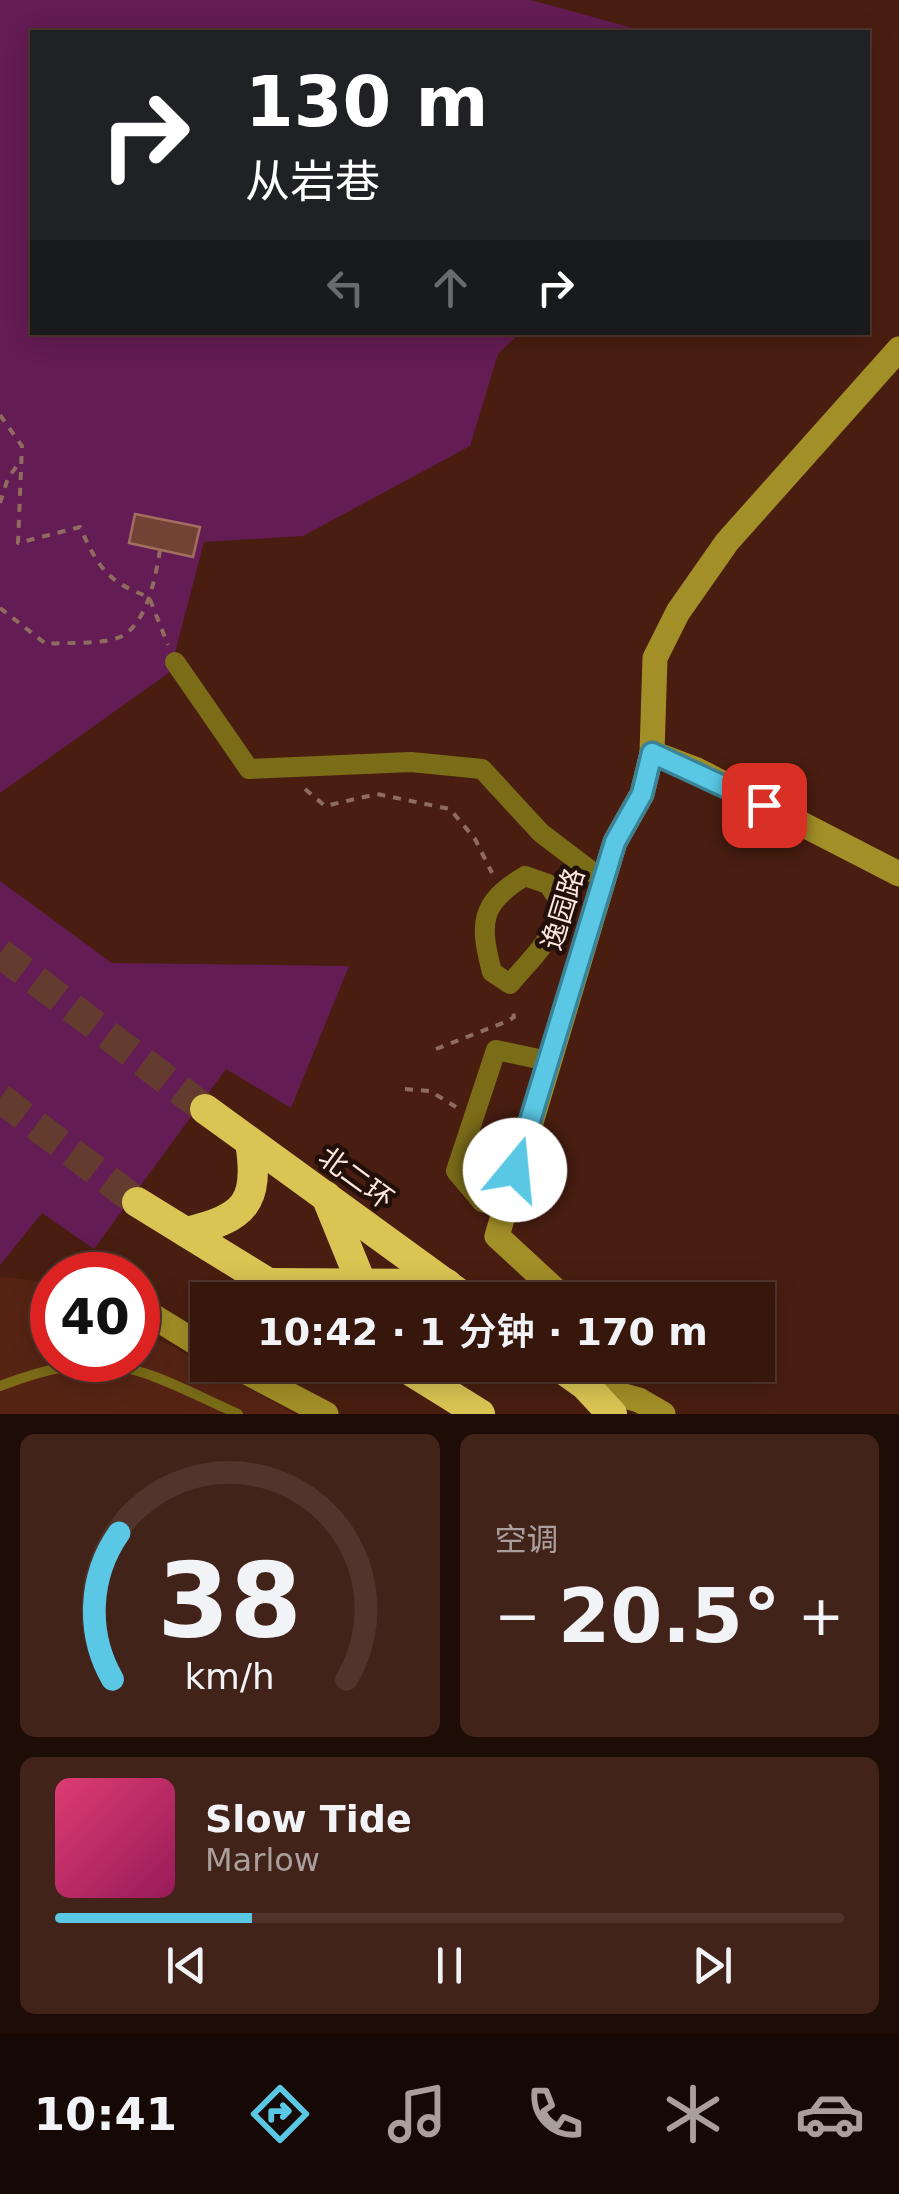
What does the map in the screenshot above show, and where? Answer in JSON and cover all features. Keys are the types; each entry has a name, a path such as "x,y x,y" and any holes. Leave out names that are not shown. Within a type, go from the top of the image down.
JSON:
{"highway":[{"name":"北二环","path":"204,1109 444,1282"},
{"path":"186,1232 217,1225 239,1213 252,1196 255,1173 250,1142"},
{"path":"326,1196 361,1282"},
{"path":"137,1202 267,1282"},
{"path":"428,1382 480,1414"},
{"path":"579,1382 612,1414"}],"street":[{"name":"逸园路","path":"547,1282 497,1236 615,842 642,794 652,753 655,658 678,612 727,542 899,348"},
{"path":"175,662 249,769 411,762 482,769 541,832 603,880"},
{"path":"652,753 697,770 899,874"},
{"path":"525,876 548,884 560,903 558,924 545,947 510,984 492,972 484,930 488,906 504,889 525,876"},
{"path":"504,1207 482,1202 456,1171 496,1050 548,1061"},
{"path":"160,1321 190,1339"},
{"path":"265,1382 326,1414"},
{"path":"595,1382 663,1414"}],"lane":[{"path":"0,1386 38,1372 85,1364 133,1366 238,1414"}],"path":[{"path":"0,414 22,446 18,543 80,527 96,562 118,586 149,596"},
{"path":"0,504 8,478 23,457"},
{"path":"0,608 46,644 118,638 129,630 149,596 160,550"},
{"path":"149,596 175,662"},
{"path":"298,767 308,795 325,806 377,794 407,804 430,802 450,809 475,839 504,889"},
{"path":"436,1048 514,1018 510,984"},
{"path":"405,1089 430,1091 474,1115"}],"shaded area":[{"path":"0,0 531,0 640,30 30,30 30,335 518,335 498,354 470,446 303,536 204,542 170,672 0,793"},
{"path":"0,881 112,963 349,966 291,1108 226,1069 94,1249 42,1213 0,1265"},
{"path":"0,1277 30,1280 30,1382 160,1382 160,1340 190,1356 190,1382 237,1382 296,1414 0,1414"}],"building":[{"path":"135,514 200,527 193,557 129,543"}],"tunnel":[{"path":"0,953 205,1109"},
{"path":"0,1098 137,1202"}],"route":[{"path":"515,1170 615,842 642,794 652,753 697,770 764,805"}]}
